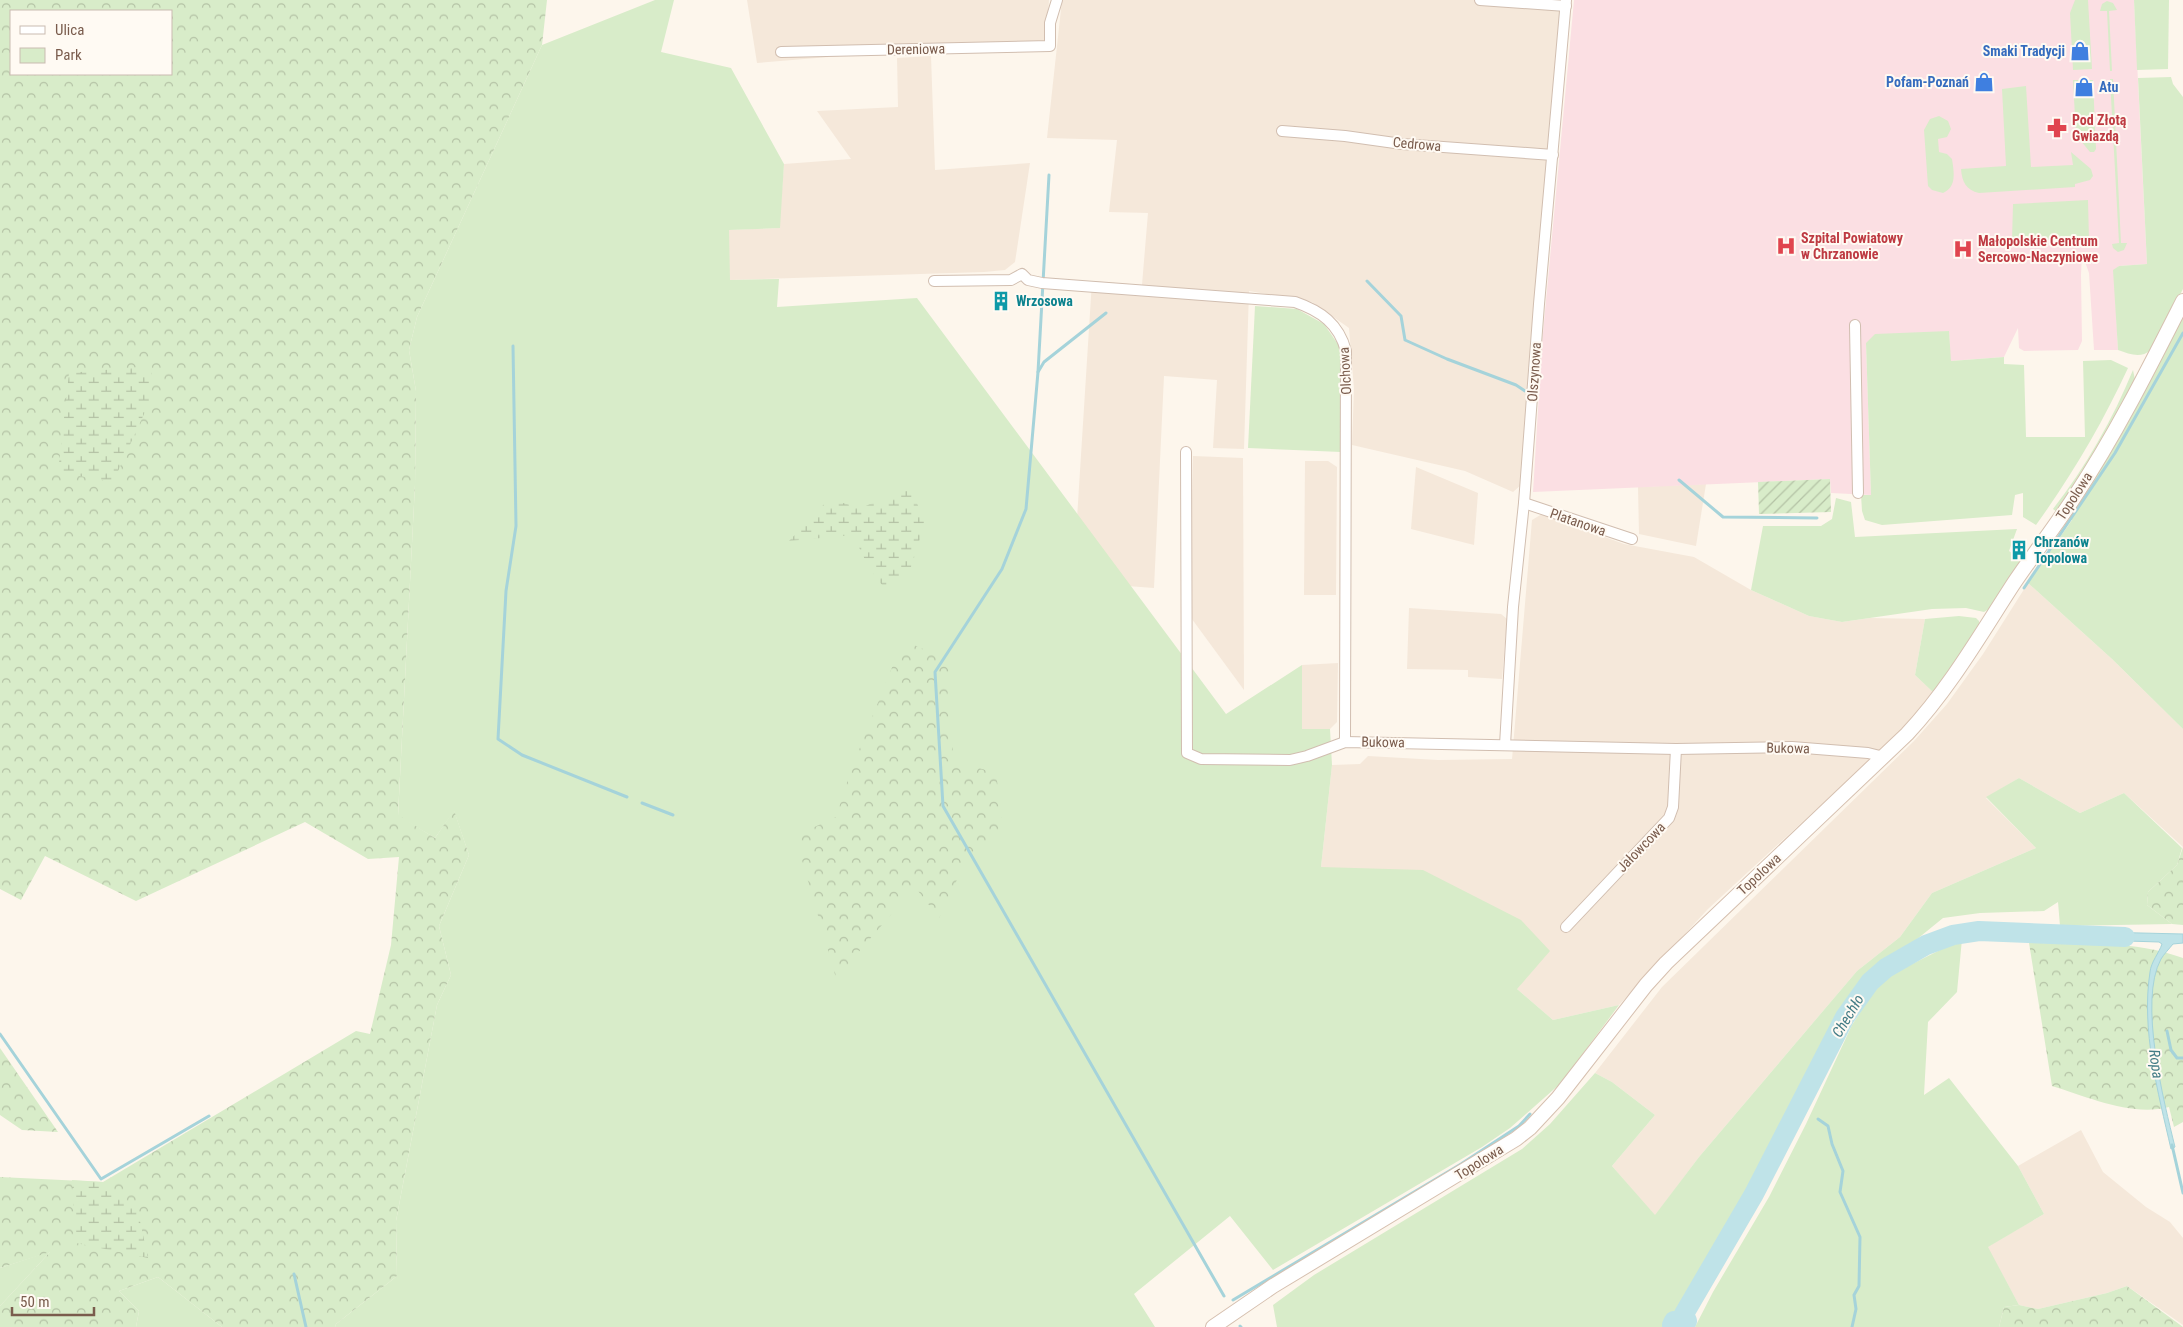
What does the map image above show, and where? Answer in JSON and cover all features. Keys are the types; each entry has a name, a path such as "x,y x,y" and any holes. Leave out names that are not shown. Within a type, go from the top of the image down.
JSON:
{"street":[{"name":"Dereniowa","path":"781,52 1050,46 1050,23 1057,0"},
{"path":"1480,0 1566,3"},
{"name":"Olszynowa","path":"1505,745 1513,606 1524,503 1539,304 1566,3"},
{"name":"Cedrowa","path":"1282,131 1345,136 1402,144 1553,155"},
{"name":"Olchowa","path":"934,281 1011,280 1022,274 1028,280 1042,283 1295,302 1318,312 1338,329 1346,351 1345,742"},
{"name":"Topolowa","path":"1213,1327 1273,1286 1492,1155 1530,1128 1558,1098 1626,1010 1666,963 1884,757 1923,717 1978,642 2020,574 2075,496 2118,426 2183,301"},
{"path":"1855,325 1858,493"},
{"name":"Bukowa","path":"1186,452 1187,753 1202,758 1290,760 1345,742 1676,749 1792,747 1868,753 1884,757"},
{"name":"Platanowa","path":"1524,503 1632,539"},
{"name":"Jałowcowa","path":"1566,927 1669,818 1673,808 1676,749"}],"shaded area":[{"path":"747,0 1049,0 1046,49 865,54 757,63"},
{"path":"1062,0 1562,0 1521,485 1513,492 1465,471 1352,445 1354,388 1349,328 1312,302 1249,291 1244,449 1213,448 1217,380 1164,376 1154,588 1073,582 1092,281 1142,285 1148,213 1109,212 1117,140 1047,138"},
{"name":"Szpital Powiatowy w Chrzanowie","path":"1574,0 2134,0 2147,264 2119,266 2114,270 2118,350 2094,350 2089,273 2082,253 2082,341 2078,350 2024,351 2019,348 2018,328 2004,357 1950,361 1949,331 1866,343 1871,495 1831,493 1830,479 1533,492 1542,344"},
{"path":"931,56 935,170 1030,163 1015,262 1005,270 984,272 729,280 729,230 779,228 784,164 851,159 817,111 898,107 897,58"},
{"path":"1193,456 1243,458 1244,690 1189,615"},
{"path":"1305,461 1328,461 1337,467 1336,595 1304,595"},
{"path":"1416,467 1478,493 1474,545 1411,529"},
{"path":"1706,484 1696,546 1639,534 1638,487"},
{"path":"1542,514 1624,544 1694,557 1751,590 1809,616 1842,622 1870,618 1925,619 1915,675 1935,694 1902,730 1708,909 1619,1005 1553,1020 1517,989 1321,867 1332,765 1360,764 1368,756 1438,760 1512,759 1532,520"},
{"path":"2028,583 2112,659 2183,729 2183,847 2124,793 2080,813 2019,778 1986,798 2036,848 1932,893 1900,937 1857,971 1699,1157 1655,1216 1612,1166 1655,1115 1612,1082 1595,1073 1662,987 1914,741 1947,704 1983,654"},
{"path":"1409,608 1501,614 1507,619 1502,679 1468,677 1468,670 1407,669"},
{"path":"1338,663 1337,722 1330,729 1302,730 1302,665"},
{"path":"2081,1130 2103,1172 2146,1207 2170,1222 2183,1238 2183,1325 2127,1286 2107,1293 2038,1309 2019,1305 1987,1247 2044,1214 2018,1166"}],"green space":[{"path":"0,0 547,0 542,45 417,317 409,350 416,391 415,485 398,815 435,838 454,810 469,855 439,926 451,975 437,1005 396,1221 397,1276 336,1324 335,1327 222,1327 158,1277 119,1291 139,1311 136,1327 0,1327 0,1306 50,1252 0,1268 0,1177 103,1182 356,1031 370,1034 391,945 399,857 368,859 305,822 136,901 45,856 21,900 0,889"},
{"path":"655,0 674,0 661,52 731,68 784,164 780,228 729,230 730,280 779,279 777,307 917,298 1226,714 1302,665 1302,729 1330,729 1332,765 1321,867 1423,870 1521,920 1550,951 1517,989 1553,1020 1619,1005 1561,1083 1510,1128 1482,1147 1273,1270 1230,1216 1134,1294 1155,1327 335,1327 336,1324 397,1276 396,1221 437,1005 451,975 439,926 469,855 454,811 435,838 398,816 415,485 416,391 409,350 417,317 542,45"},
{"path":"2075,0 2088,0 2092,69 2073,70 2070,13"},
{"path":"2134,0 2169,0 2168,69 2137,70"},
{"path":"2107,1 2113,3 2117,10 2109,11 2112,71 2110,71 2107,11 2100,11 2102,4"},
{"path":"2171,77 2173,84 2183,97 2183,289 2151,350 2147,353 2135,355 2118,350 2113,270 2119,266 2147,264 2138,78"},
{"path":"2110,79 2113,79 2121,243 2127,243 2124,250 2118,252 2113,248 2112,244 2119,243"},
{"path":"2073,80 2093,80 2096,149 2094,152 2090,152 2076,135"},
{"path":"2026,86 2031,167 2073,165 2071,152 2091,169 2093,176 2090,180 2075,184 2075,187 1979,193 1971,190 1962,178 1961,169 2006,166 2002,89"},
{"path":"1939,116 1948,121 1951,129 1947,137 1938,139 1939,152 1947,154 1952,159 1954,174 1951,187 1943,193 1932,190 1928,186 1924,130 1930,119"},
{"path":"2088,200 2089,240 2012,240 2013,204"},
{"path":"1255,306 1297,309 1324,324 1342,350 1341,452 1248,448"},
{"path":"2183,317 2183,729 2112,659 2028,583 2072,520 2068,517 2081,500 2123,430"},
{"path":"1949,331 1951,361 2004,357 2004,364 2024,365 2026,437 2085,437 2083,361 2111,360 2128,368 2086,449 2036,525 2023,517 2023,493 2015,495 2012,515 1882,525 1865,520 1862,511 1861,495 1871,495 1866,343 1875,334"},
{"path":"152,366 149,403 113,482 58,472 69,373"},
{"path":"2133,370 2135,380 2114,423 2057,512 2053,509 2098,442 2117,407"},
{"path":"1830,479 1831,512 1759,514 1758,482"},
{"path":"910,487 925,522 909,574 886,590 869,568 853,535 789,541 829,499 861,508"},
{"path":"1836,498 1851,502 1855,537 2017,529 2009,551 2022,560 1992,607 1984,612 1966,608 1932,609 1842,622 1809,616 1751,590 1763,526 1821,526 1832,519"},
{"path":"1959,616 1976,618 1979,621 1979,628 1935,694 1915,675 1925,619"},
{"path":"903,640 950,661 947,702 954,761 996,773 1004,833 963,867 939,918 915,887 836,978 795,836 836,817 851,770"},
{"path":"2019,778 2080,813 2124,793 2182,848 2177,865 2148,892 2147,905 2172,924 2060,926 2058,902 2044,911 1980,913 1943,918 1862,984 1840,1018 1756,1181 1673,1327 1277,1327 1273,1305 1314,1275 1522,1149 1550,1124 1595,1073 1612,1082 1655,1115 1612,1166 1655,1215 1699,1157 1857,971 1900,937 1932,893 2036,848 1986,797"},
{"path":"2183,847 2183,925 2172,924 2147,905 2148,892 2177,865"},
{"path":"1962,939 1957,992 1928,1022 1924,1095 1949,1078 2018,1166 2044,1214 1988,1247 2019,1305 2004,1307 1999,1327 1695,1327 1713,1292 1769,1197 1806,1124 1852,1025 1882,979"},
{"path":"2029,943 2107,944 2145,948 2183,958 2183,1122 2174,1127 2169,1107 2155,1109 2125,1108 2052,1086"},
{"path":"0,1048 58,1132 22,1130 0,1115"},
{"path":"72,1180 103,1182 138,1212 148,1258 76,1243"},
{"path":"51,1251 0,1306 0,1268"},
{"path":"158,1277 222,1327 136,1327 139,1311 119,1291"},
{"path":"2127,1286 2183,1327 1999,1327 2004,1307 2019,1305 2038,1309 2107,1293"}],"water":[{"path":"2099,932 2183,934 2183,943 2173,944 2161,959 2155,977 2152,1000 2155,1052 2175,1147 2171,1149 2152,1061 2148,1016 2151,968 2162,944 2159,942 2097,940"}],"waterway":[{"path":"1038,372 1049,175"},
{"path":"1367,281 1401,316 1405,340 1447,359 1516,385 1525,391"},
{"path":"1106,313 1044,362 1038,372 1026,509 1002,569 935,672 943,806 1224,1296"},
{"path":"2024,588 2115,453 2183,333"},
{"path":"513,346 516,526 506,591 498,739 522,755 627,797"},
{"path":"1679,480 1723,517 1817,518"},
{"path":"642,803 673,815"},
{"name":"Chechło","path":"1675,1327 1672,1325 1674,1321 1684,1323 1687,1321 1684,1314 1754,1194 1845,1017 1870,982 1886,968 1926,945 1953,935 1979,931 2125,937"},
{"path":"2167,1031 2171,1050 2177,1058 2183,1058"},
{"path":"0,1034 101,1179 209,1116"},
{"name":"Chechło","path":"1810,1085 1814,1090"},
{"path":"1233,1300 1461,1164 1519,1126 1530,1114"},
{"path":"1818,1119 1828,1126 1832,1144 1843,1171 1840,1192 1860,1237 1859,1286 1854,1295 1856,1309 1852,1327"},
{"name":"Ropa","path":"2172,1145 2183,1193"},
{"path":"294,1274 306,1327"}],"place":[{"name":"Smaki Tradycji","path":"2080,51"},
{"name":"Pofam-Poznań","path":"1984,82"},
{"name":"Atu","path":"2084,87"},
{"name":"Pod Złotą Gwiazdą","path":"2057,128"},
{"name":"Szpital Powiatowy w Chrzanowie","path":"1786,246"},
{"name":"Małopolskie Centrum Sercowo-Naczyniowe","path":"1963,249"},
{"name":"Wrzosowa","path":"1001,301"},
{"name":"Chrzanów Topolowa","path":"2019,550"}]}
